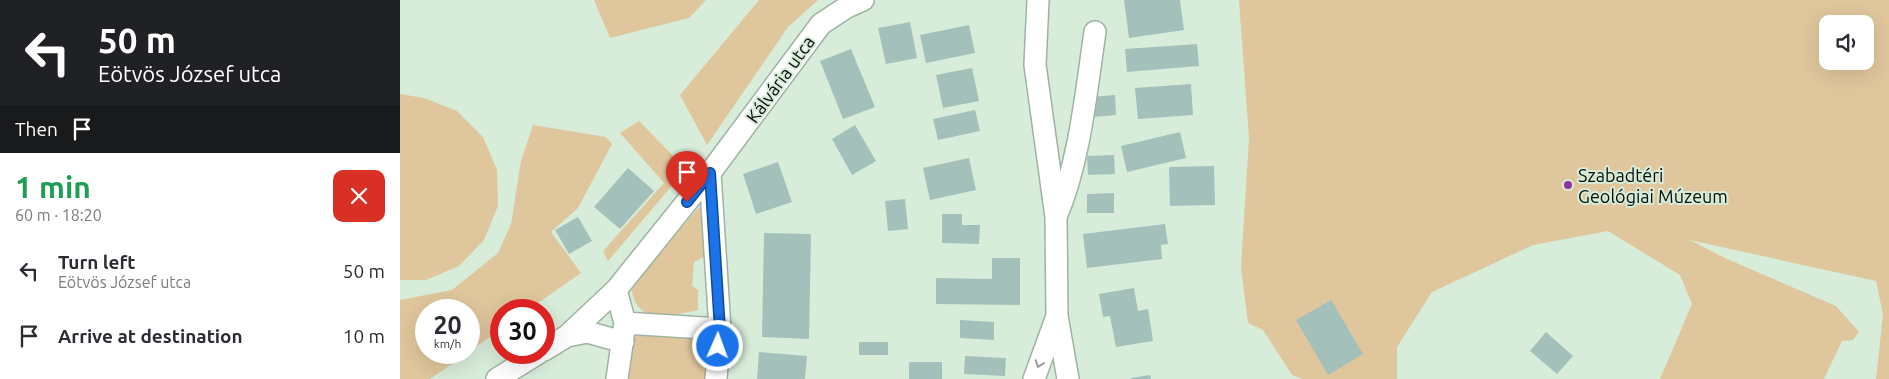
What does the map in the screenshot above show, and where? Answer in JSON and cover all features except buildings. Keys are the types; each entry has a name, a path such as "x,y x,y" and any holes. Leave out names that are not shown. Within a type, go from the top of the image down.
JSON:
{"street":[{"name":"Kálvária utca","path":"567,336 616,290 710,173 820,24 847,6 863,0"},
{"path":"1038,0 1035,66 1056,217 1057,316 1068,379"},
{"path":"1056,217 1067,192 1083,111 1095,32"},
{"path":"710,173 720,330 716,379"},
{"path":"616,290 624,332 617,379"},
{"path":"1034,379 1057,316"},
{"path":"555,343 567,336 588,332 720,330"},
{"path":"497,379 521,364"}],"shaded area":[{"path":"594,0 706,0 689,18 610,38"},
{"path":"759,0 818,0 788,27 707,145 680,95"},
{"name":"Szabadtéri Geológiai Múzeum","path":"1239,0 1889,0 1889,379 1876,379 1883,314 1876,281 1690,240 1727,259 1836,306 1859,332 1853,340 1842,341 1824,379 1660,379 1692,304 1680,275 1608,231 1533,245 1432,292 1397,347 1397,379 1303,379 1292,375 1263,330 1248,323 1241,267 1249,139"},
{"path":"400,94 424,98 457,111 483,137 497,170 498,206 484,240 459,266 426,280 400,280"},
{"path":"639,121 686,169 608,261 603,251 664,183 620,133"},
{"path":"533,125 606,137 612,144 578,208 551,232 581,273 544,299 490,299 490,337 480,344 480,299 415,299 415,364 452,364 430,379 400,379 400,300 452,290 498,253 511,224 521,161"},
{"path":"701,205 708,217 706,256 694,262 692,286 698,290 698,310 665,316 647,313 640,308 634,299 631,286"},
{"path":"643,331 680,333 698,337 707,348 705,379 625,379 632,339"}],"place":[{"name":"Szabadtéri Geológiai Múzeum","path":"1568,185"}],"route":[{"path":"687,202 710,173 720,330 718,346"}]}
